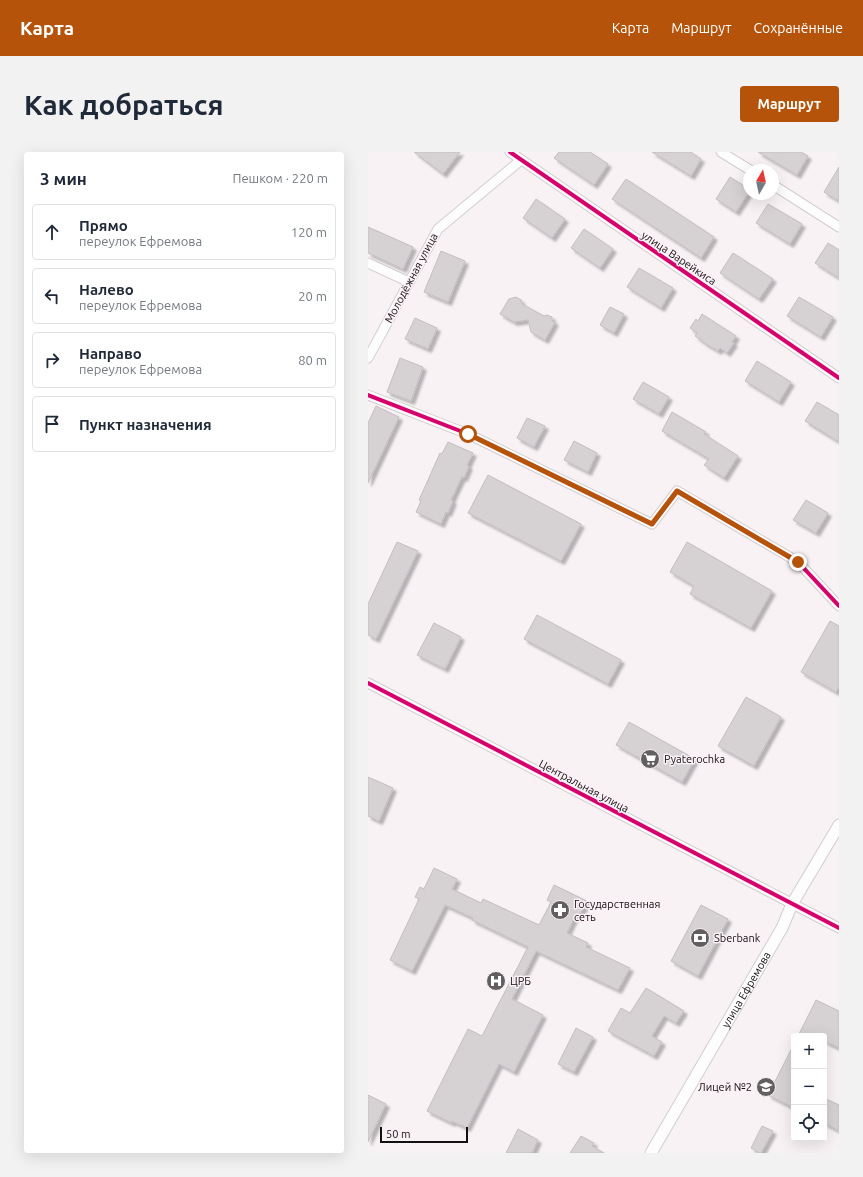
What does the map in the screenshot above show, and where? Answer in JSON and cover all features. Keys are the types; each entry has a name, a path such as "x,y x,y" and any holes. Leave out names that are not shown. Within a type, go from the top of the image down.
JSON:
{"street":[{"name":"улица Варейкиса","path":"510,152 839,378"},
{"path":"721,152 743,166"},
{"name":"Молодёжная улица","path":"368,358 371,343 409,282 438,229 521,160"},
{"path":"779,189 839,227"},
{"path":"368,264 409,282"},
{"path":"368,395 468,434 652,524 677,491 798,562 839,606"},
{"name":"Центральная улица","path":"368,683 839,928"},
{"name":"улица Ефремова","path":"651,1153 782,928 792,904 839,825"}],"building":[{"path":"414,152 460,152 443,174"},
{"path":"559,152 590,152 608,164 594,185 554,158"},
{"path":"652,152 691,152 701,159 691,176"},
{"path":"758,152 801,152 808,156 797,175"},
{"path":"839,167 839,201 824,192"},
{"path":"730,177 743,185 744,200 736,212 716,199"},
{"path":"626,179 714,237 701,258 612,199"},
{"path":"536,199 565,219 552,238 523,218"},
{"path":"768,204 802,224 790,244 756,223"},
{"path":"368,227 413,247 403,269 368,253"},
{"path":"584,229 613,249 600,268 571,248"},
{"path":"828,243 839,250 839,278 815,263"},
{"path":"441,251 465,261 448,302 424,292"},
{"path":"733,253 773,279 759,299 720,273"},
{"path":"639,268 673,288 661,308 627,287"},
{"path":"516,297 521,300 522,304 544,316 547,315 552,317 552,321 555,322 545,340 531,332 528,320 514,322 500,314 509,299"},
{"path":"799,297 833,317 821,337 787,316"},
{"path":"610,307 624,314 614,333 600,325"},
{"path":"702,314 736,336 732,342 734,343 727,353 720,348 718,351 695,336 697,333 690,328 696,319 698,321"},
{"path":"415,318 437,328 428,349 405,339"},
{"path":"400,358 423,367 411,401 387,392"},
{"path":"757,361 791,382 779,402 745,381"},
{"path":"643,382 669,397 659,414 633,399"},
{"path":"817,402 839,415 839,442 805,421"},
{"path":"376,406 399,417 368,483 368,423"},
{"path":"672,412 706,432 704,434 738,456 724,478 704,465 709,459 662,431"},
{"path":"527,418 545,426 534,447 517,438"},
{"path":"574,441 597,453 588,472 564,460"},
{"path":"448,442 473,453 467,465 469,466 464,478 462,477 451,500 453,501 448,513 446,512 441,524 416,512 421,501 419,500 440,453 442,454"},
{"path":"488,475 581,524 561,561 468,513"},
{"path":"806,500 828,513 816,533 793,520"},
{"path":"397,542 418,551 376,639 368,635 368,604"},
{"path":"687,542 772,591 751,628 690,594 694,586 670,572"},
{"path":"537,615 621,660 608,684 524,639"},
{"path":"830,621 839,626 839,687 836,692 801,672"},
{"path":"434,623 461,637 445,669 417,655"},
{"path":"746,697 781,717 754,766 718,746"},
{"path":"629,722 695,759 682,782 616,745"},
{"path":"368,777 393,788 379,821 368,816"},
{"path":"434,868 457,879 452,889 481,903 483,899 539,925 551,902 547,900 554,885 587,901 579,916 576,914 567,933 588,943 586,947 630,968 618,990 536,951 512,999 543,1015 514,1072 499,1064 467,1128 452,1121 452,1123 427,1111 468,1029 482,1036 528,947 445,905 412,971 390,960 419,899 415,897 420,887 424,889"},
{"path":"701,905 728,919 698,976 671,961"},
{"path":"646,988 684,1011 676,1023 664,1016 652,1036 662,1042 654,1056 608,1031 621,1008 630,1013"},
{"path":"816,1000 839,1011 839,1048 827,1042 827,1033 800,1033"},
{"path":"576,1028 593,1037 574,1072 558,1064"},
{"path":"791,1050 791,1106 768,1095"},
{"path":"368,1095 386,1104 368,1142"},
{"path":"827,1099 839,1105 839,1131 827,1125"},
{"path":"762,1126 773,1131 760,1153 751,1148"},
{"path":"518,1129 538,1140 532,1153 506,1153"},
{"path":"581,1136 594,1143 592,1146 604,1153 570,1153"}],"cycle path":[{"path":"510,152 839,378"},
{"path":"368,395 468,434 652,524 677,491 798,562 839,606"},
{"path":"368,683 839,928"}],"place":[{"name":"Pyaterochka","path":"650,759"},
{"name":"Государственная сеть","path":"560,910"},
{"name":"Sberbank","path":"700,938"},
{"name":"ЦРБ","path":"496,981"},
{"name":"Лицей №2","path":"766,1087"}],"route":[{"path":"468,434 652,524 677,491 798,562"}]}
